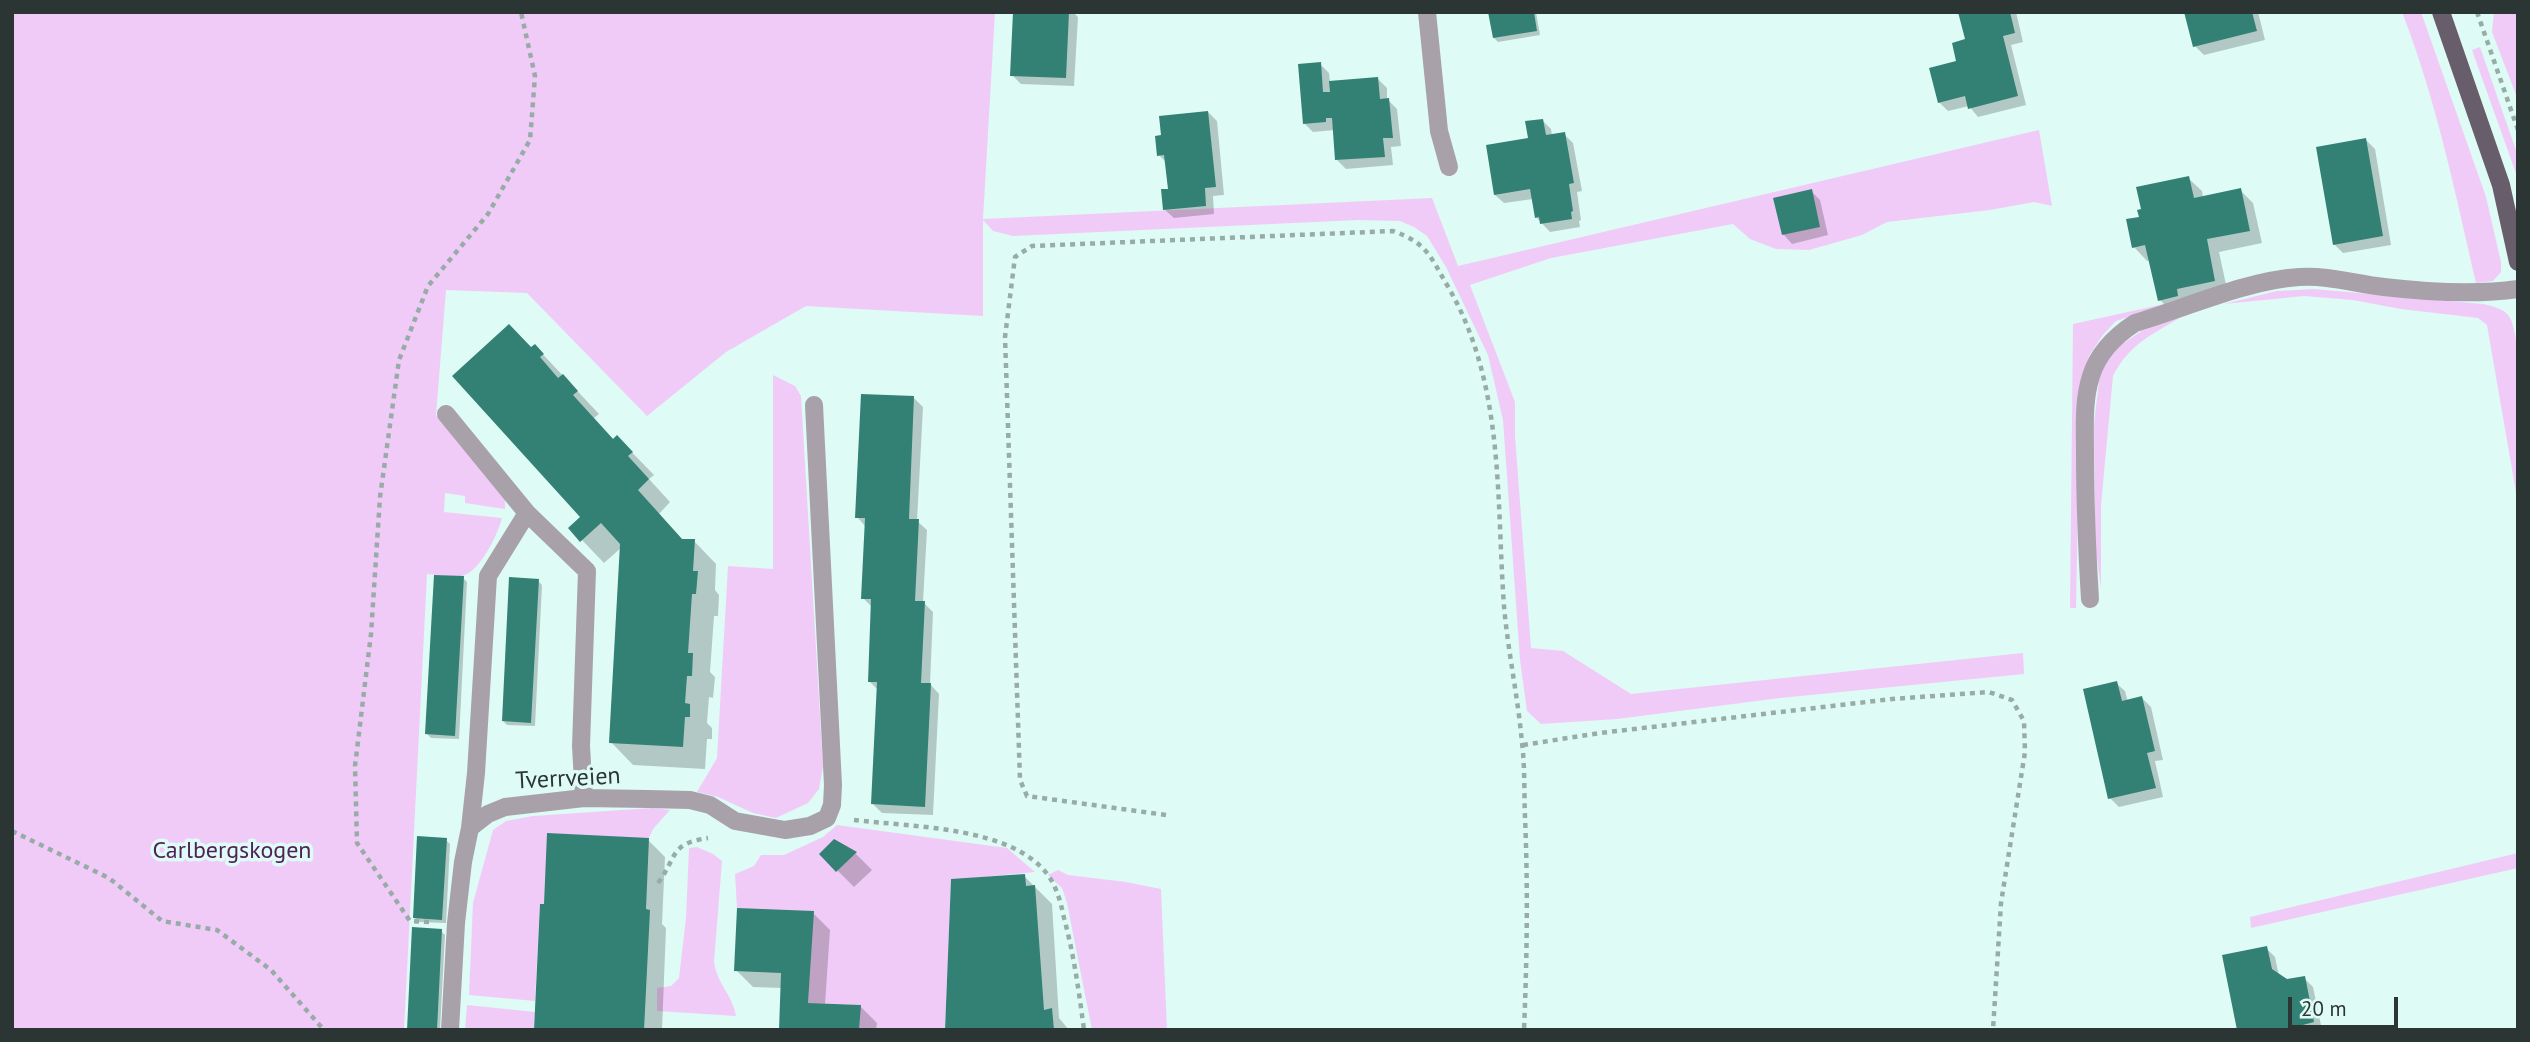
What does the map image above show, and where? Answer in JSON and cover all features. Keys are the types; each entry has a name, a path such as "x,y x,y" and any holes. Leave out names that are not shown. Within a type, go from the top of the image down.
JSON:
{"main road":[{"path":"2445,14 2501,185 2518,262"}],"street":[{"path":"1427,12 1439,131 1449,167"},
{"path":"2090,598 2085,500 2085,405 2091,375 2103,352 2119,333 2134,323 2241,288 2298,276 2331,277 2385,287 2490,293 2518,289"},
{"path":"814,405 833,785 832,805 827,818"},
{"path":"446,414 527,513 587,570 581,746 584,799"},
{"path":"450,1030 456,923 476,773 488,576 527,513"},
{"name":"Tverrveien","path":"470,828 488,814 505,807 584,799 690,800 710,805 735,821 785,830 810,826 827,818"}],"path":[{"path":"456,923 410,921 357,843 355,766 371,634 380,497 399,360 428,286 488,214 530,140 535,76 521,12"},
{"path":"2477,12 2518,130"},
{"path":"1166,815 1027,796 1020,780 1005,337 1015,257 1032,246 1393,231 1413,238 1429,254 1464,319 1487,383 1494,429 1504,608 1523,745 1527,864 1524,1030"},
{"path":"1523,745 1600,733 1892,699 1989,692 2012,700 2024,721 2025,752 2001,903 1993,1030"},
{"path":"827,818 973,834 1005,843 1025,854 1048,875 1057,891 1075,959 1084,1030"},
{"path":"658,883 668,869 674,853 684,843 716,836 735,821"},
{"path":"12,831 109,878 162,921 217,930 271,970 324,1030"}],"green space":[{"name":"Carlbergskogen","path":"12,12 995,12 983,219 1432,198 1458,266 2039,130 2052,206 2034,202 1887,222 1862,235 1809,250 1776,249 1750,239 1733,224 1551,258 1470,285 1515,402 1515,436 1531,648 1563,651 1631,694 2023,653 2024,674 1780,698 1617,719 1541,724 1527,711 1520,660 1503,420 1488,355 1446,267 1427,236 1400,221 1358,220 1013,236 993,231 983,220 983,316 806,306 726,352 647,416 527,293 446,290 436,415 505,499 505,509 465,503 465,496 445,493 444,512 502,518 487,552 468,574 427,574 404,1030 12,1030"},
{"path":"2402,12 2421,12 2486,197 2501,262 2501,272 2493,281 2476,283 2435,112"},
{"path":"2494,12 2518,12 2518,100 2492,32"},
{"path":"2480,47 2518,156 2518,179 2472,50"},
{"path":"2314,289 2483,304 2500,309 2508,315 2517,347 2519,374 2518,504 2487,325 2478,318 2353,300 2304,296 2224,304 2277,291"},
{"path":"2178,301 2116,321 2089,356 2080,397 2076,608 2070,608 2073,324"},
{"path":"2183,316 2134,348 2113,376 2101,505 2101,588 2095,544 2094,424 2100,372 2115,349 2143,330"},
{"path":"773,375 795,386 801,396 823,766 819,789 808,803 776,818 753,813 718,797 697,792 717,758 728,566 773,569"},
{"path":"652,808 670,810 653,829 649,838 540,904 535,1001 469,995 473,903 493,830 506,821 533,816"},
{"path":"837,825 1007,848 1035,872 951,880 945,1030 859,1030 860,1005 808,1003 813,915 737,908 735,874 754,866 761,855 784,855 823,837"},
{"path":"697,847 722,861 714,962 736,1016 657,1011 657,988 671,986 679,978 686,918 689,848"},
{"path":"2518,853 2518,868 2251,928 2250,917"},
{"path":"1058,870 1068,875 1161,889 1167,1030 1092,1030 1067,903 1062,888 1048,875"},
{"path":"467,1005 535,1012 534,1030 465,1030"}],"building":[{"path":"1013,12 1069,12 1066,78 1010,76"},
{"path":"1488,12 1534,12 1537,31 1493,38"},
{"path":"1958,12 2010,12 2015,33 2003,36 2018,96 1968,109 1965,96 1938,103 1929,68 1956,61 1952,43 1965,39"},
{"path":"2184,12 2252,12 2257,31 2193,47"},
{"path":"1321,62 1323,92 1330,92 1329,81 1378,77 1380,99 1389,98 1393,138 1383,138 1385,157 1335,160 1332,118 1326,118 1326,122 1303,124 1298,64"},
{"path":"1208,111 1216,187 1205,188 1206,206 1163,210 1161,189 1168,189 1164,155 1157,156 1155,136 1161,135 1159,116"},
{"path":"1543,119 1546,135 1565,132 1574,183 1569,184 1572,219 1540,224 1539,217 1535,218 1530,189 1494,195 1486,145 1528,138 1525,121"},
{"path":"2366,138 2383,236 2333,245 2316,147"},
{"path":"2189,176 2194,198 2241,188 2250,231 2207,239 2215,281 2177,289 2178,296 2158,301 2145,245 2132,248 2126,219 2139,217 2137,210 2141,209 2136,187"},
{"path":"1812,189 1820,227 1782,235 1773,198"},
{"path":"509,324 531,347 535,344 544,354 540,357 558,378 563,374 578,391 573,395 613,439 617,435 633,452 628,456 649,479 638,490 682,539 695,539 693,571 698,571 696,594 692,594 688,653 693,653 692,676 687,676 685,703 690,704 690,717 685,717 683,747 609,743 620,544 601,523 580,542 568,528 580,517 452,376"},
{"path":"861,394 914,396 909,519 919,519 915,601 925,601 921,683 931,683 925,807 871,804 877,682 868,682 871,599 861,599 865,518 855,518"},
{"path":"434,575 464,576 455,736 425,734"},
{"path":"509,577 539,579 531,723 502,721"},
{"path":"2117,681 2122,701 2142,696 2155,751 2147,753 2156,788 2108,799 2083,689"},
{"path":"547,833 649,838 646,909 650,910 644,1030 534,1030 540,904 544,904"},
{"path":"417,836 447,838 442,920 413,918"},
{"path":"834,839 857,852 836,872 819,854"},
{"path":"1025,874 1026,886 1035,885 1044,1010 1052,1008 1054,1030 945,1030 951,879"},
{"path":"737,908 814,911 808,1003 861,1005 859,1030 779,1030 781,973 734,971"},
{"path":"412,927 442,929 437,1030 407,1030"},
{"path":"2267,946 2272,969 2287,979 2305,976 2314,1022 2284,1030 2237,1030 2222,955"}]}
